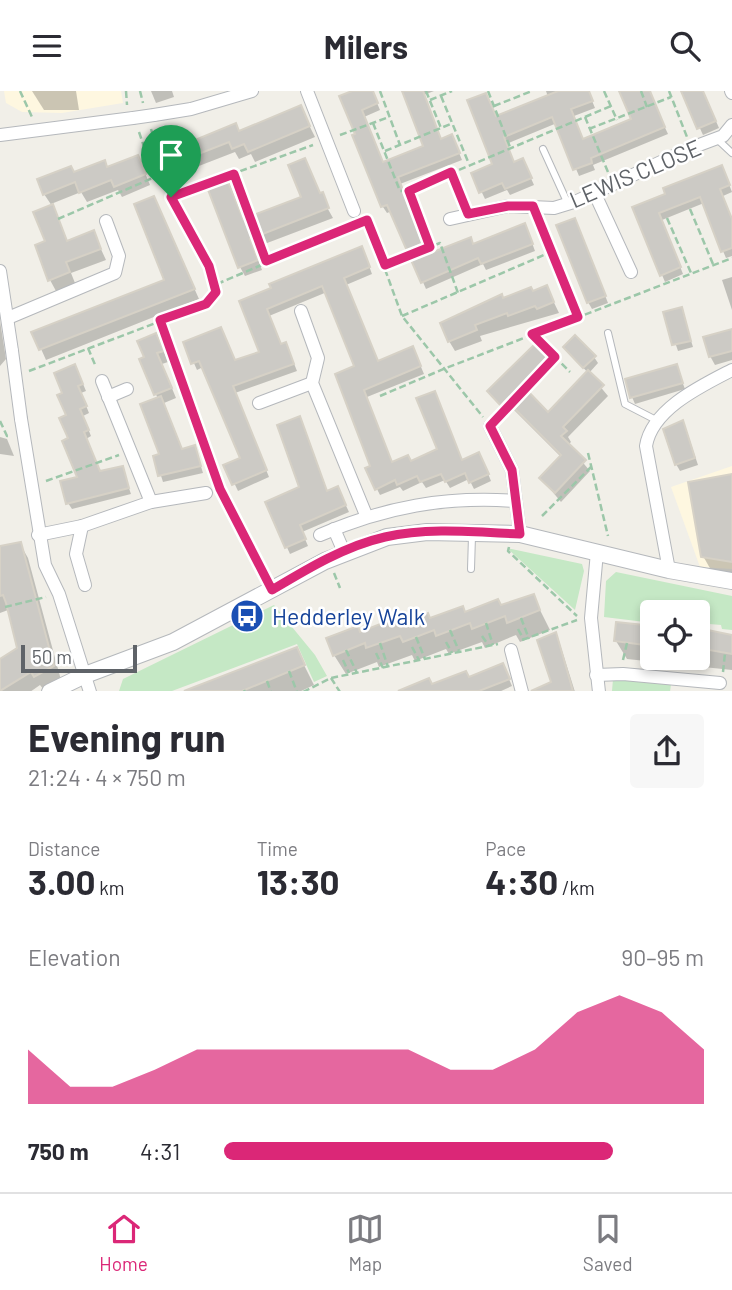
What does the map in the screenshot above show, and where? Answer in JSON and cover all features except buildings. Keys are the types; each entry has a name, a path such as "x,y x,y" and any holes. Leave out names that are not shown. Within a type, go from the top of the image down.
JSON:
{"street":[{"path":"0,135 151,116 191,109 252,91"},
{"path":"307,91 326,140 341,195 354,211"},
{"name":"LEWIS CLOSE","path":"450,219 508,206 554,208 568,204 614,186 691,148 723,137 732,125"},
{"path":"595,194 631,272"},
{"path":"8,318 115,273 119,255 106,222"},
{"path":"0,271 38,535 45,565 59,594 90,691"},
{"path":"301,311 318,358 312,383 366,515"},
{"path":"669,569 646,446 656,420 732,370"},
{"path":"102,381 151,502"},
{"path":"259,403 312,383"},
{"path":"108,397 127,389"},
{"path":"490,426 512,470 516,501 514,539"},
{"path":"38,535 82,526 151,502 206,493"},
{"path":"320,535 366,515 441,502 516,501"},
{"path":"82,526 76,554 85,585"},
{"path":"334,529 344,552"},
{"path":"50,691 173,642 344,552 387,537 472,532 514,539 603,542 669,569 732,581"},
{"path":"599,691 591,618 603,542"},
{"path":"510,645 522,691"},
{"path":"596,675 689,686 720,683"}],"lane":[{"path":"716,139 732,153"},
{"path":"544,149 568,204"},
{"path":"608,333 625,404 656,420"},
{"path":"471,569 472,532"}],"path":[{"path":"20,91 32,115"},
{"path":"140,91 144,104"},
{"path":"380,91 400,145"},
{"path":"426,91 441,128"},
{"path":"430,100 452,91"},
{"path":"488,91 510,147"},
{"path":"494,106 520,93 532,91"},
{"path":"604,91 617,120"},
{"path":"641,91 647,107"},
{"path":"669,91 691,148"},
{"path":"441,96 470,164"},
{"path":"589,129 671,97"},
{"path":"373,123 400,191 409,191 611,106"},
{"path":"151,116 171,197"},
{"path":"171,197 389,117"},
{"path":"585,117 614,186"},
{"path":"31,371 206,304 216,292 217,284 171,197 156,177 133,118"},
{"path":"384,151 453,123"},
{"path":"451,172 468,214"},
{"path":"234,174 266,261"},
{"path":"58,219 156,177"},
{"path":"409,191 430,247"},
{"path":"533,206 578,317"},
{"path":"690,209 713,265"},
{"path":"667,218 691,274"},
{"path":"217,284 368,220 402,316 490,426 555,357"},
{"path":"385,265 440,243 458,292"},
{"path":"402,316 551,251"},
{"path":"380,396 532,334 732,258"},
{"path":"160,320 220,489 272,590"},
{"path":"532,334 570,372"},
{"path":"88,348 102,381"},
{"path":"32,487 129,451"},
{"path":"588,453 603,542"},
{"path":"542,516 592,467"},
{"path":"303,691 331,678 349,674 383,669 491,644 510,645 566,622 581,619 508,551 514,539"},
{"path":"333,570 340,588"},
{"path":"5,607 35,600"},
{"path":"521,618 529,639"},
{"path":"486,624 491,644"},
{"path":"518,629 524,640"},
{"path":"450,630 459,651"},
{"path":"482,636 491,644"},
{"path":"416,637 425,659"},
{"path":"446,642 452,653"},
{"path":"380,643 388,667"},
{"path":"623,658 626,643"},
{"path":"412,647 419,660"},
{"path":"346,650 356,673"},
{"path":"376,653 383,669"},
{"path":"724,666 725,653"},
{"path":"343,660 349,674"},
{"path":"289,671 297,690"},
{"path":"331,678 340,691"},
{"path":"267,681 271,691"}],"shaded area":[{"path":"4,91 121,91 123,103 62,113 22,112 6,103"},
{"path":"732,466 732,569 700,567 671,487"}],"green space":[{"path":"507,548 582,564 584,571 575,610"},
{"path":"616,572 732,596 732,630 710,624 710,600 640,600 640,621 604,617 606,581"},
{"path":"274,605 315,655 327,676 314,682 297,644 172,691 119,691 123,679"},
{"path":"613,679 671,684 670,691 612,691"}],"place":[{"name":"Hedderley Walk","path":"247,616"}],"route":[{"path":"451,172 468,214 508,206 533,206 578,317 532,334 555,357 490,426 505,451 512,470 520,534 427,532 387,537 325,561 272,590 220,489 160,320 206,304 216,292 217,284 171,197 234,174 266,261 367,220 385,265 430,247 409,191 451,172"}]}
